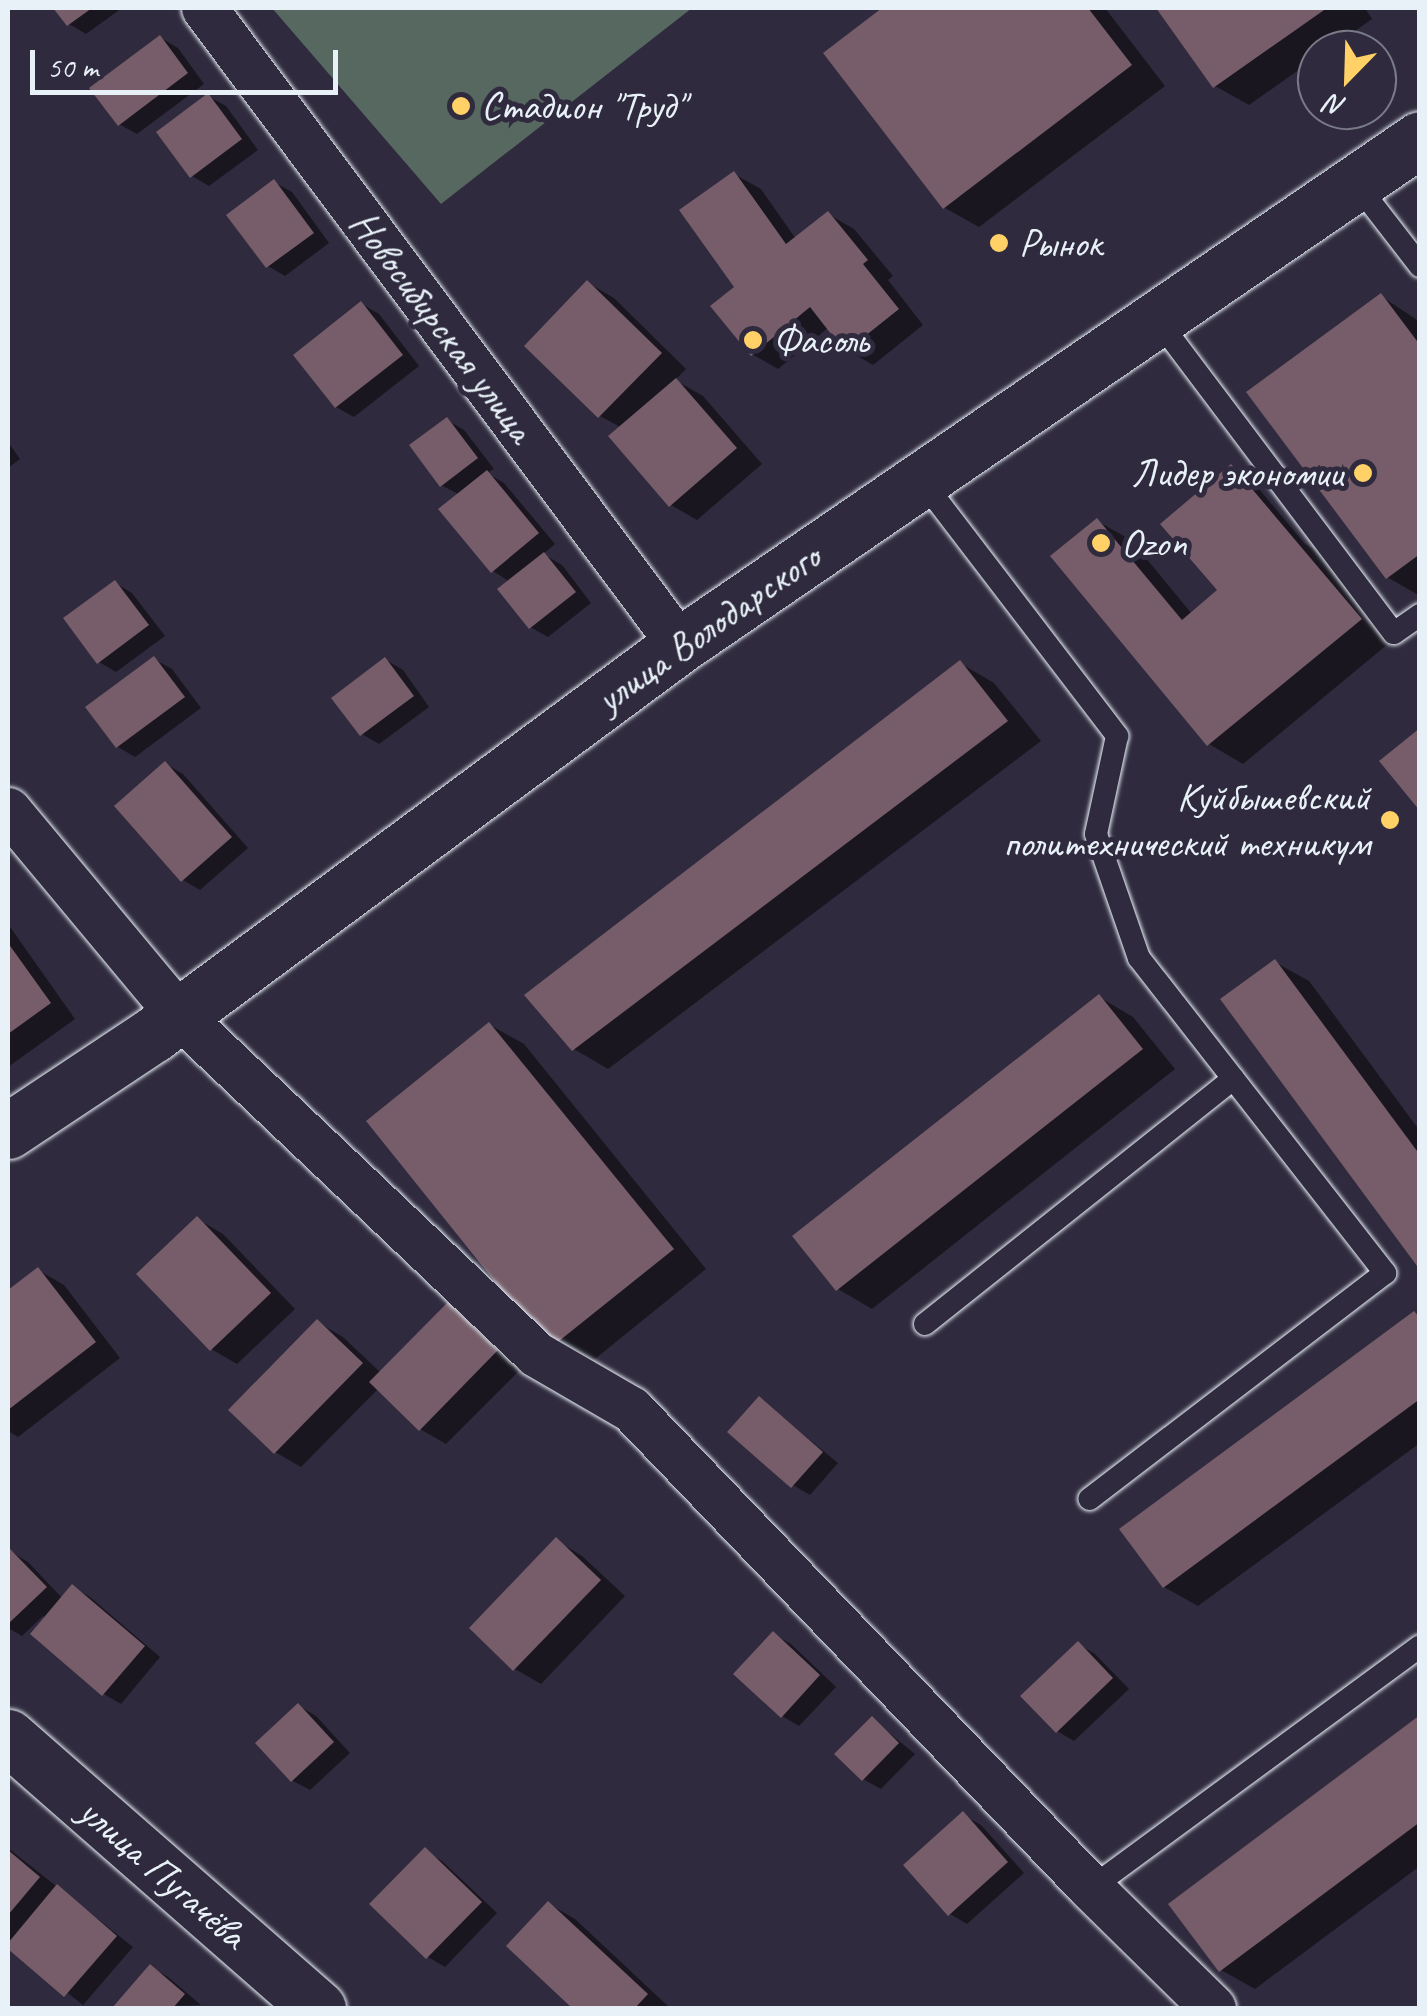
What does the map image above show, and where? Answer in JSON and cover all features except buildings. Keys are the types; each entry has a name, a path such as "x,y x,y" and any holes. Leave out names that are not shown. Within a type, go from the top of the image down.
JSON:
{"main road":[{"name":"улица Володарского","path":"8,1132 179,1014 680,646 1420,139"},
{"name":"улица Пугачёва","path":"8,1736 318,2008"}],"street":[{"name":"Новосибирская улица","path":"204,8 680,646"},
{"path":"8,810 179,1014 536,1354 632,1409 1091,1888 1212,2008"}],"lane":[{"path":"1356,182 1420,266"},
{"path":"1157,319 1394,633 1420,614"},
{"path":"920,478 1118,736 1096,834 1139,958 1385,1273 1089,1499"},
{"path":"925,1324 1233,1079"},
{"path":"1091,1888 1420,1646"}],"green space":[{"name":"Стадион \"Труд\"","path":"272,8 692,8 441,204"}],"place":[{"name":"Стадион \"Труд\"","path":"461,106"},
{"name":"Рынок","path":"999,243"},
{"name":"Фасоль","path":"753,340"},
{"name":"Лидер экономии","path":"1363,473"},
{"name":"Ozon","path":"1101,543"},
{"name":"Куйбышевский политехнический техникум","path":"1390,820"}]}
